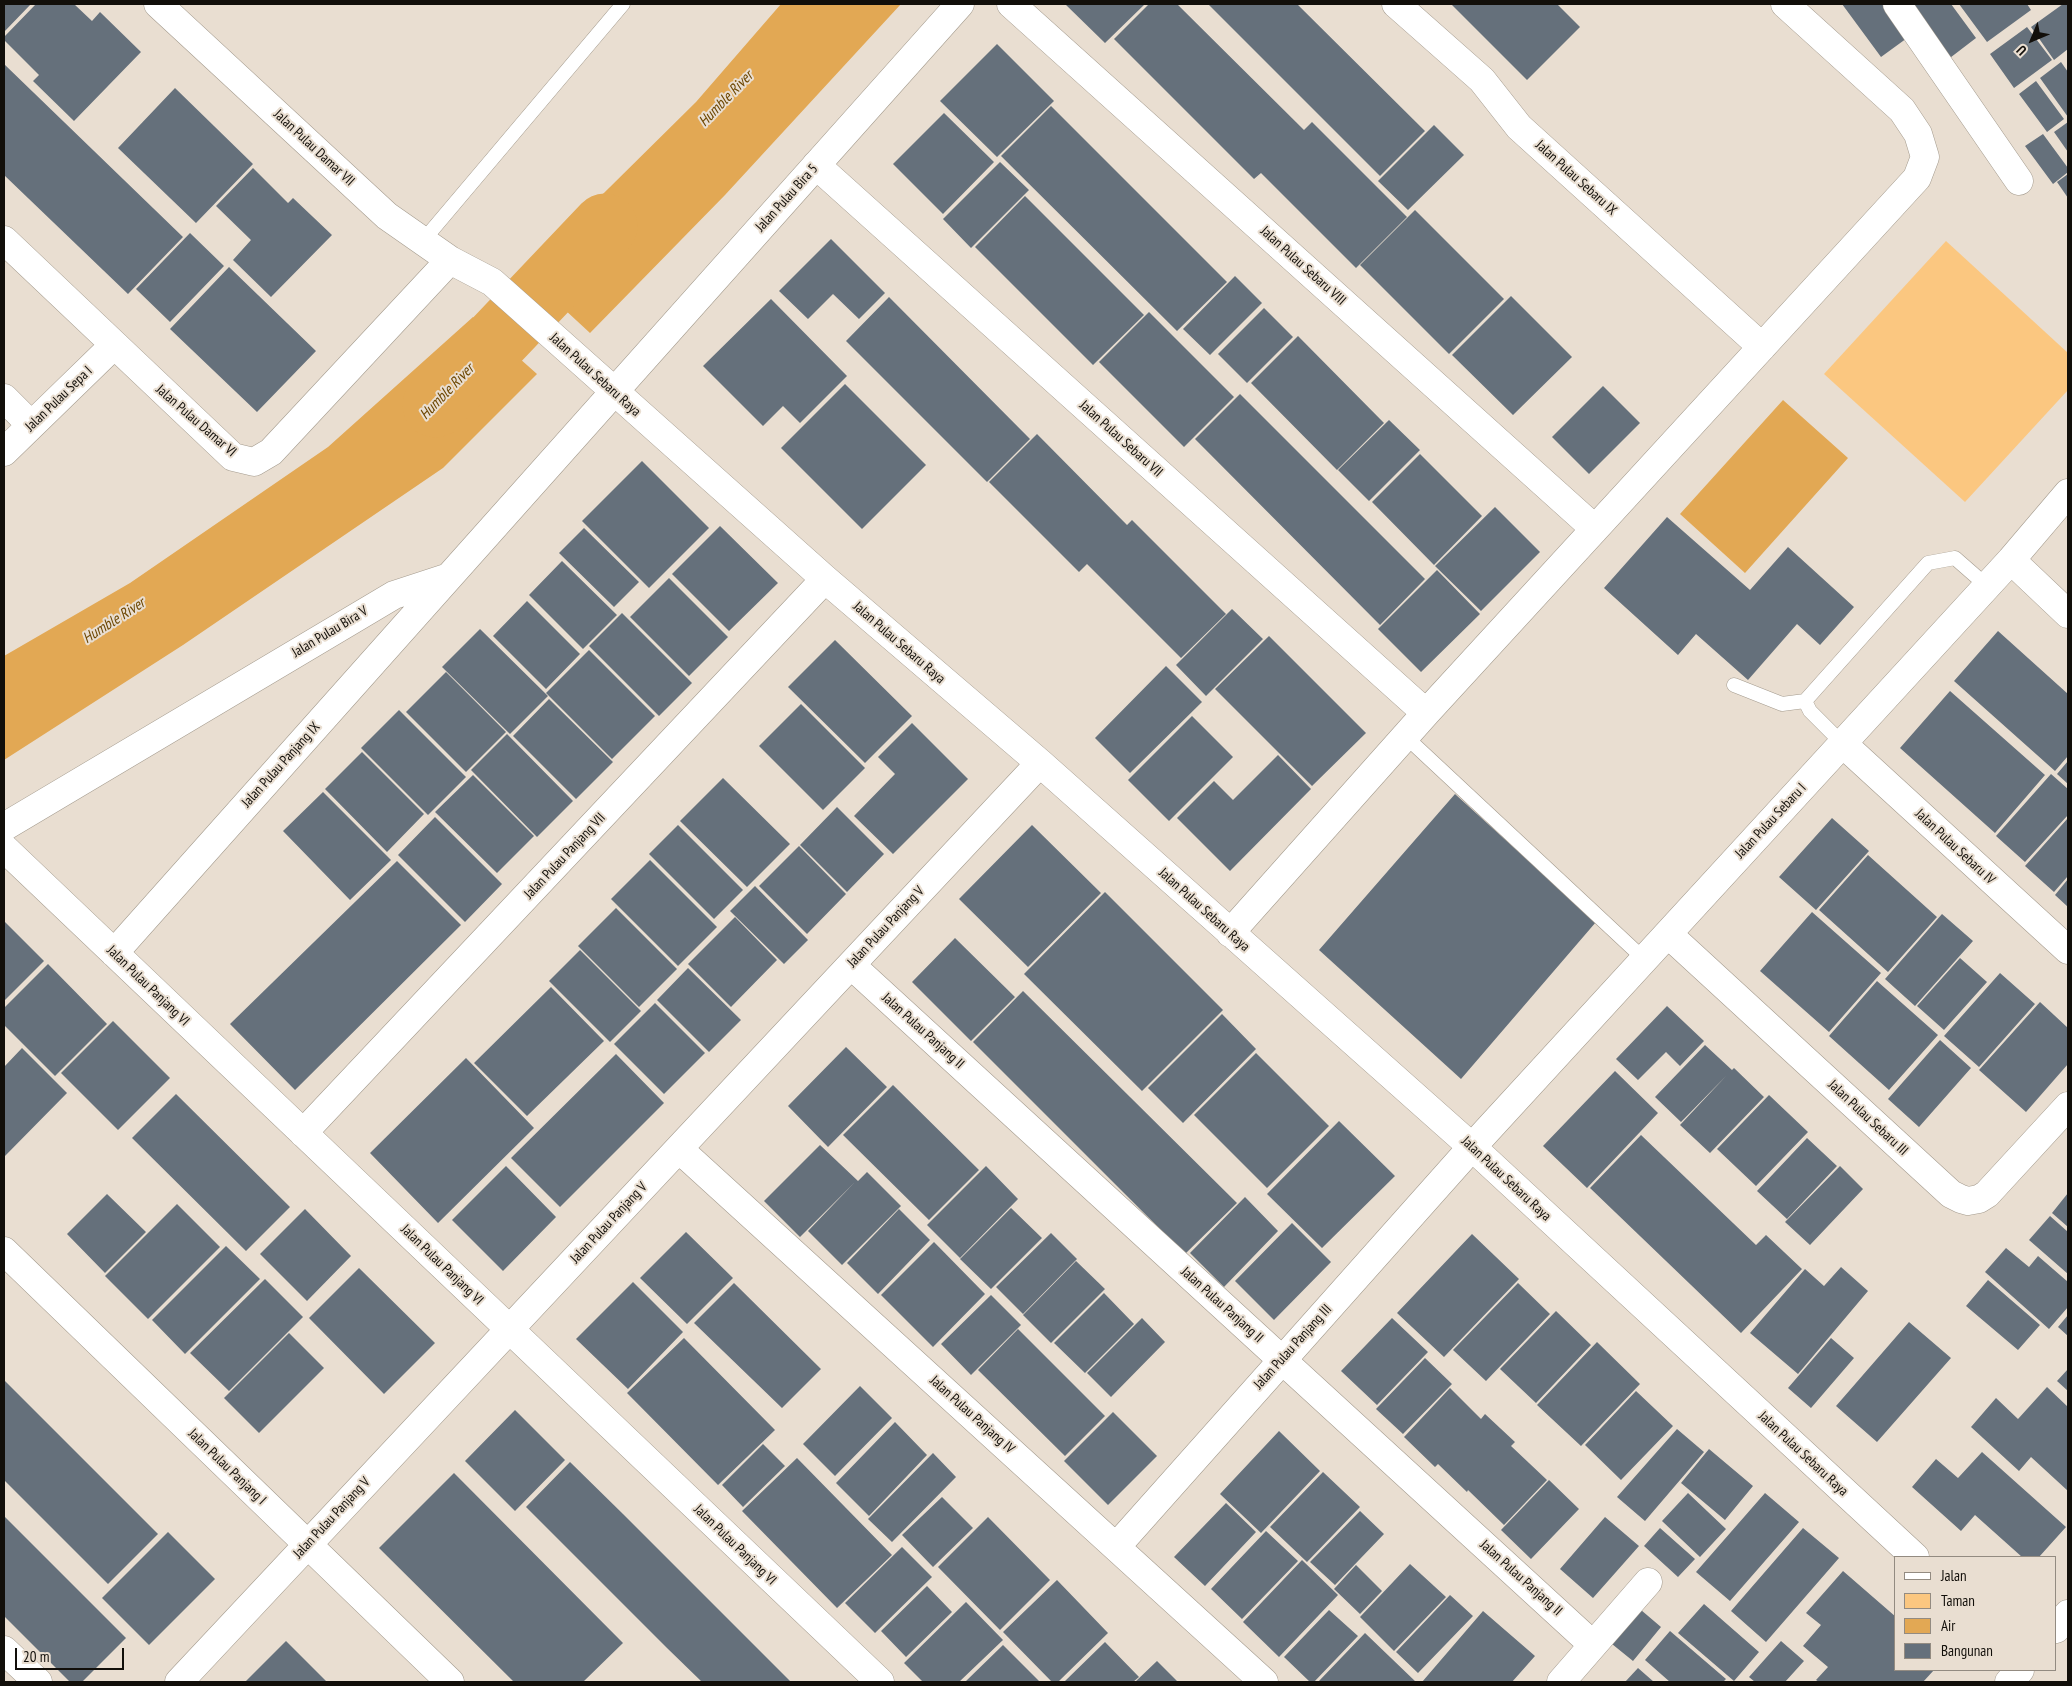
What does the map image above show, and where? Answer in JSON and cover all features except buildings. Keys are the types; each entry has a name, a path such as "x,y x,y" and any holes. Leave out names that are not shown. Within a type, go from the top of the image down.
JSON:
{"street":[{"name":"Jalan Pulau Damar VII","path":"158,4 386,216 450,260 487,278"},
{"name":"Jalan Pulau Bira 5","path":"613,391 960,4"},
{"name":"Jalan Pulau Sebaru VIII","path":"1011,4 1595,529"},
{"name":"Jalan Pulau Sebaru IX","path":"1396,4 1482,80 1520,128 1762,347"},
{"path":"1230,933 1405,736 1898,201 1917,178 1925,157 1918,134 1902,110 1784,4"},
{"path":"1897,4 2019,182"},
{"name":"Jalan Pulau Sebaru VII","path":"816,165 1426,713"},
{"name":"Jalan Pulau Damar VI","path":"4,240 113,346 233,457 254,462 271,452 450,260"},
{"name":"Jalan Pulau Sebaru Raya","path":"487,278 826,579 1040,763 1472,1147 1914,1556"},
{"name":"Jalan Pulau Sepa I","path":"4,452 113,346"},
{"name":"Jalan Pulau Bira V","path":"4,827 394,595 448,577 613,391"},
{"path":"4,398 31,425"},
{"name":"Jalan Pulau Sebaru I","path":"1472,1147 1987,586 2068,493"},
{"path":"2010,560 2068,614"},
{"name":"Jalan Pulau Panjang IX","path":"114,953 448,577"},
{"name":"Jalan Pulau Panjang VII","path":"304,1133 826,579"},
{"name":"Jalan Pulau Sebaru IV","path":"1842,743 2068,950"},
{"name":"Jalan Pulau Panjang V","path":"179,1682 1040,763"},
{"name":"Jalan Pulau Panjang VI","path":"4,848 880,1682"},
{"name":"Jalan Pulau Sebaru III","path":"1668,934 1951,1194 1961,1199 1968,1201 1979,1199 1988,1194 2068,1106"},
{"name":"Jalan Pulau Panjang II","path":"851,965 1593,1645"},
{"name":"Jalan Pulau Panjang III","path":"1116,1547 1472,1147"},
{"name":"Jalan Pulau Panjang IV","path":"679,1149 1264,1682"},
{"name":"Jalan Pulau Panjang I","path":"4,1251 450,1682"},
{"path":"1560,1682 1648,1582"},
{"path":"2057,1628 2068,1614"},
{"path":"4,1650 38,1682"},
{"path":"2009,1682 2019,1671"}],"lane":[{"path":"422,242 623,4"},
{"path":"1734,685 1782,704 1805,702 1928,563 1956,558 1987,586"},
{"path":"1805,702 1810,711 1842,743"},
{"path":"1405,736 1644,959"}],"green space":[{"path":"1946,241 2068,353 2068,390 1965,502 1824,374"}],"water":[{"path":"781,4 901,4 725,195 590,333 524,272 696,102"},
{"path":"473,317 537,374 443,468 183,645 4,760 4,656 130,583 328,447"},
{"path":"1783,400 1848,458 1745,573 1680,514"}],"waterway":[{"name":"Humble River","path":"435,405 605,226"}]}
